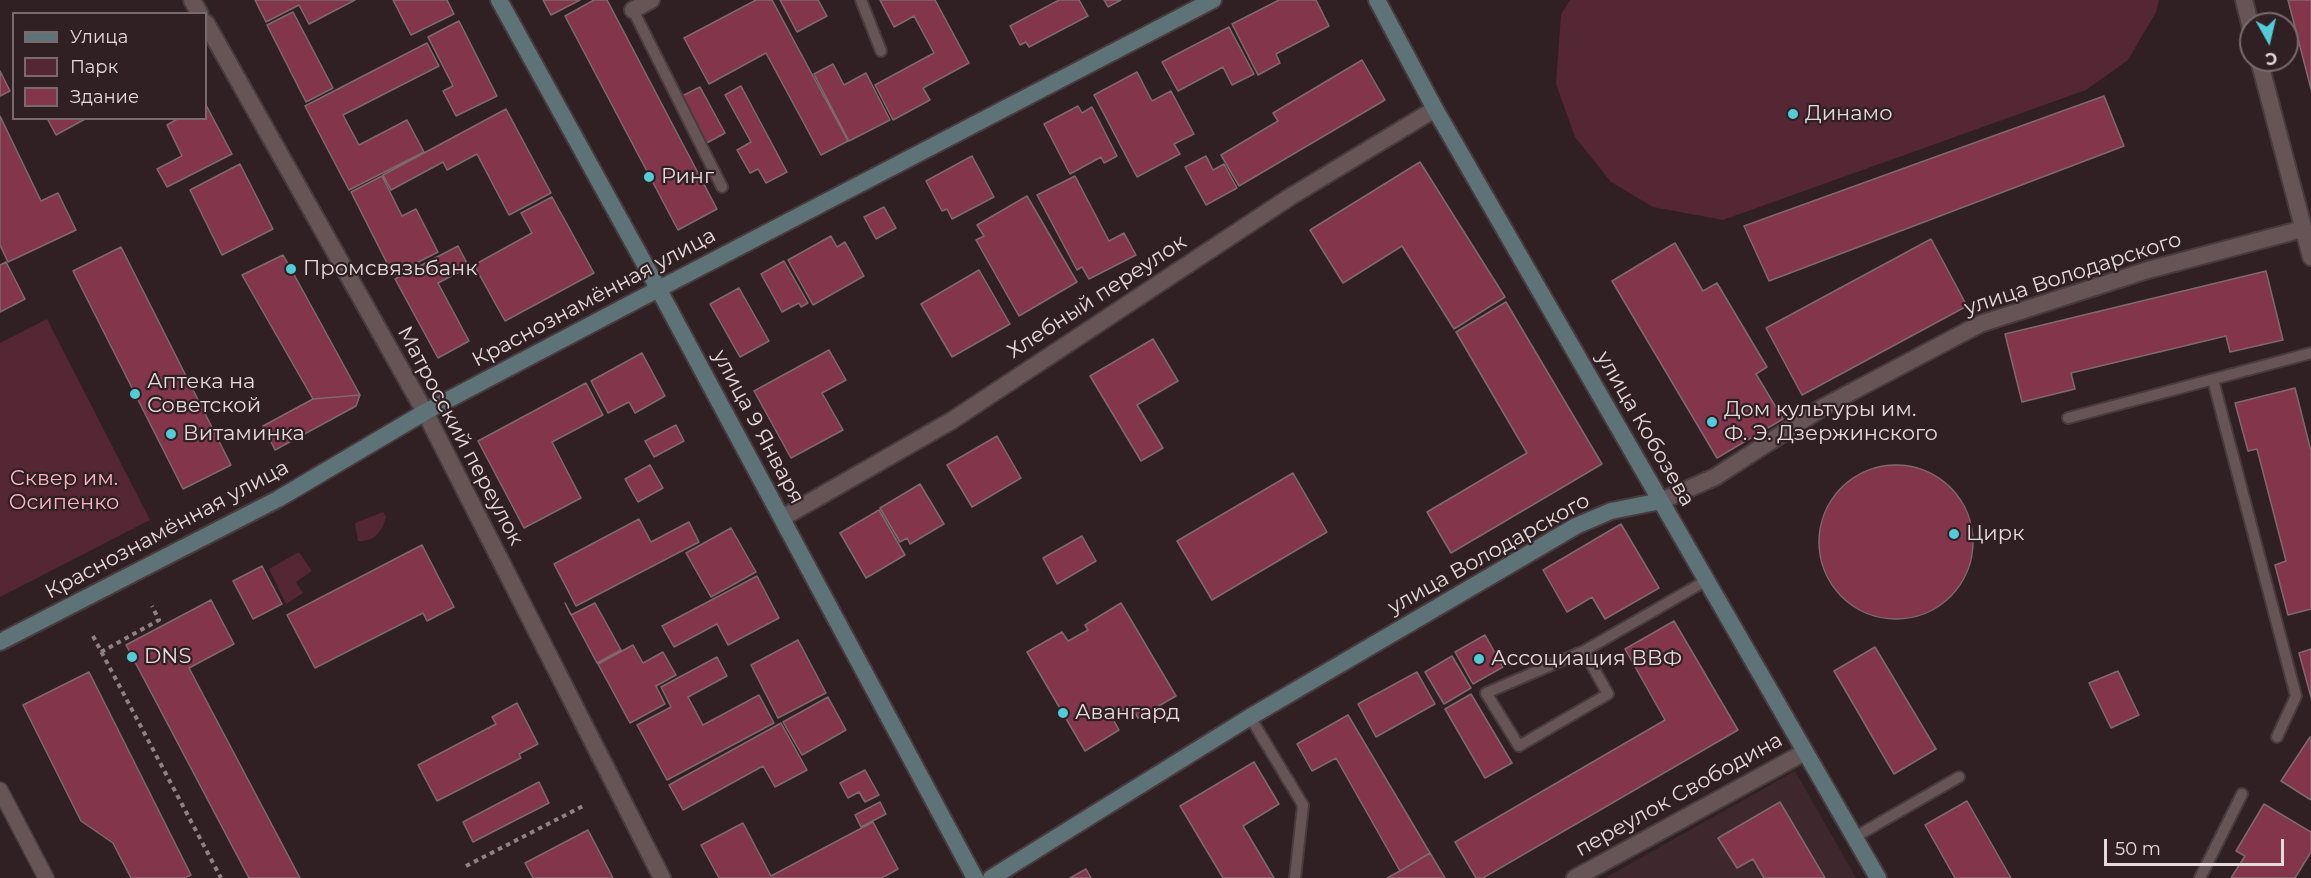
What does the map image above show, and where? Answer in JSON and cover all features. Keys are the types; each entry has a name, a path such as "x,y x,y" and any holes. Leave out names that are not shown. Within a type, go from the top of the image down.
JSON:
{"main road":[{"name":"улица 9 Января","path":"499,0 659,290 975,878"},
{"name":"Краснознамённая улица","path":"0,642 278,498 425,412 1213,0"},
{"name":"улица Кобозева","path":"1377,0 1435,109 1878,878"},
{"name":"улица Володарского","path":"991,878 1250,717 1576,526 1611,511 1661,501"}],"street":[{"path":"633,10 651,0"},
{"name":"Матросский переулок","path":"207,25 425,412 662,878"},
{"path":"2262,72 2311,257"},
{"name":"Хлебный переулок","path":"782,518 951,421 1290,197 1435,109"},
{"name":"улица Володарского","path":"1661,501 1714,477 1825,406 1980,324 2148,270 2303,229"},
{"name":"переулок Свободина","path":"1575,878 1805,752"},
{"path":"0,790 46,878"}],"lane":[{"path":"861,0 881,51"},
{"path":"633,10 722,187"},
{"path":"2067,418 2311,353"},
{"path":"2213,380 2296,696 2277,737"},
{"path":"1584,651 1608,694 1520,746 1486,693 1584,651 1707,580"},
{"path":"1250,717 1303,805 1295,878"},
{"path":"1855,837 1959,777"},
{"path":"2200,878 2242,794"}],"path":[{"path":"101,651 159,620 152,606"},
{"path":"93,636 222,878"},
{"path":"466,866 585,805"}],"shaded area":[{"path":"1795,771 1856,878 1605,878"}],"green space":[{"name":"Динамо","path":"1570,0 2159,0 2156,12 2128,60 2086,90 1723,220 1653,207 1611,182 1575,137 1556,84 1561,14"},
{"name":"Сквер им. Осипенко","path":"47,319 150,520 0,597 0,343"},
{"path":"383,512 386,517 377,535 369,540 358,541 355,523"},
{"path":"299,552 312,571 296,582 303,593 286,604 269,569"}],"building":[{"path":"255,0 355,0 309,24 299,5 266,22"},
{"path":"393,0 447,0 454,14 411,35"},
{"path":"543,0 580,0 551,15"},
{"path":"594,0 607,0 717,209 678,230 565,16"},
{"path":"756,0 772,0 848,141 821,155 766,53 709,84 684,38"},
{"path":"780,0 818,0 827,16 797,32"},
{"path":"880,0 935,0 969,63 923,88 930,100 893,120 875,85 934,53 914,16 894,27"},
{"path":"1059,0 1079,0 1088,16 1029,47 1026,42 1020,45 1010,26"},
{"path":"1104,0 1121,0 1108,7"},
{"path":"1279,0 1316,0 1329,26 1276,54 1280,63 1258,75 1232,24"},
{"path":"2288,0 2311,0 2311,89 2299,43 2299,12 2291,12"},
{"path":"293,12 333,88 306,102 267,25"},
{"path":"459,21 497,96 456,116 443,91 453,86 428,37"},
{"path":"1229,27 1254,74 1232,85 1223,67 1178,91 1162,62"},
{"path":"427,43 439,66 343,115 359,145 407,120 424,152 349,190 305,106"},
{"path":"1362,60 1385,100 1239,186 1221,155 1278,121 1273,113"},
{"path":"833,64 844,85 866,73 890,120 849,141 814,74"},
{"path":"0,71 10,91 0,96"},
{"path":"1137,72 1152,101 1171,91 1194,134 1174,144 1180,154 1137,177 1094,95"},
{"path":"741,86 787,172 766,183 758,169 750,173 737,150 751,142 725,95"},
{"path":"700,87 725,133 705,144 680,97"},
{"path":"2104,96 2124,146 1769,281 1744,226"},
{"path":"1078,106 1082,113 1092,107 1117,156 1104,163 1101,157 1070,174 1044,124"},
{"path":"207,107 232,154 167,187 157,169 182,156 167,125 176,120 207,120"},
{"path":"506,109 551,193 509,215 477,154 447,170 443,162 391,190 383,175"},
{"path":"0,116 41,201 58,193 76,230 8,262 0,245"},
{"path":"48,120 83,120 56,135"},
{"path":"972,156 994,197 952,219 947,209 942,211 926,181"},
{"path":"1206,156 1213,170 1224,164 1237,188 1206,205 1185,167"},
{"path":"1420,162 1505,297 1454,329 1402,246 1343,283 1310,230"},
{"path":"240,164 273,229 222,255 190,190"},
{"path":"382,176 402,216 416,209 438,252 393,275 351,192"},
{"path":"1075,176 1109,241 1124,233 1136,255 1089,279 1082,267 1077,270 1037,195"},
{"path":"1027,196 1077,282 1019,316 976,240 984,236 977,225"},
{"path":"552,197 594,273 505,321 474,265 532,233 521,213"},
{"path":"884,207 896,228 876,239 864,217"},
{"path":"831,236 837,247 845,242 864,276 813,305 788,260"},
{"path":"1931,239 1967,306 1802,395 1766,328"},
{"path":"1675,243 1703,291 1717,283 1767,367 1756,374 1783,419 1717,458 1612,281"},
{"path":"458,246 469,267 438,283 469,341 438,358 395,279"},
{"path":"121,247 231,465 183,489 73,271"},
{"path":"283,255 360,395 313,399 242,275"},
{"path":"784,261 808,303 801,307 799,303 782,312 761,274"},
{"path":"6,262 25,299 0,312 0,265"},
{"path":"979,270 1010,324 952,357 921,304"},
{"path":"2266,271 2283,340 2230,352 2226,336 2071,373 2075,389 2022,402 2005,334"},
{"path":"739,288 769,341 740,357 710,304"},
{"path":"1506,302 1602,464 1451,553 1427,512 1527,453 1456,332"},
{"path":"1153,339 1178,381 1137,405 1163,448 1141,461 1090,376"},
{"path":"829,350 846,380 822,393 843,430 791,458 754,391"},
{"path":"642,353 665,396 635,413 629,402 608,413 591,381"},
{"path":"586,383 603,415 552,442 581,498 524,528 478,441"},
{"path":"2295,388 2311,451 2311,609 2288,615 2275,565 2286,561 2257,449 2248,451 2235,403"},
{"path":"360,395 356,406 275,450 263,426 313,399"},
{"path":"676,425 684,441 654,457 645,441"},
{"path":"997,436 1021,478 972,507 947,465"},
{"path":"650,465 663,488 638,502 625,479"},
{"path":"1896,465 1926,470 1951,487 1968,512 1973,542 1968,572 1951,597 1926,614 1896,619 1866,614 1841,597 1824,572 1819,542 1824,512 1841,487 1866,470"},
{"path":"1293,473 1327,532 1212,600 1177,541"},
{"path":"920,484 944,524 910,544 907,538 900,542 880,508"},
{"path":"879,510 905,555 866,578 840,533"},
{"path":"639,519 651,542 689,522 699,542 576,606 554,564"},
{"path":"1621,524 1659,588 1605,619 1592,597 1567,612 1543,570"},
{"path":"731,528 756,572 711,597 686,553"},
{"path":"1082,536 1096,561 1057,584 1043,558"},
{"path":"422,545 454,607 427,621 423,613 315,668 287,615"},
{"path":"262,566 282,604 253,619 233,581"},
{"path":"757,576 779,618 728,645 717,624 674,647 662,626"},
{"path":"211,600 234,644 189,668 300,878 249,878 126,645"},
{"path":"595,603 621,650 597,663 571,615"},
{"path":"1121,603 1176,696 1138,718 1131,706 1112,717 1119,730 1085,751 1027,652 1062,632 1068,641 1088,630 1085,625"},
{"path":"1674,621 1738,730 1483,878 1476,878 1455,842 1665,720 1625,649"},
{"name":"Ассоциация ВВФ","path":"1485,635 1503,667 1473,684 1455,652"},
{"path":"798,640 826,693 778,718 751,665"},
{"path":"633,645 643,663 663,652 676,675 656,686 665,704 630,723 598,664"},
{"path":"1875,647 1936,749 1894,774 1834,671"},
{"path":"2311,649 2311,697 2299,653"},
{"path":"1452,656 1471,688 1444,704 1425,672"},
{"path":"717,657 727,676 688,697 703,725 759,695 774,723 667,780 637,725 671,707 661,687"},
{"path":"2118,671 2139,715 2111,728 2089,683"},
{"path":"89,672 191,875 185,878 131,878 113,843 81,821 23,705"},
{"path":"1417,672 1435,704 1376,737 1358,704"},
{"path":"1471,694 1512,763 1485,778 1445,709"},
{"path":"828,697 846,730 802,755 783,722"},
{"path":"517,703 538,744 519,754 521,758 437,801 418,765 496,724 492,717"},
{"path":"1348,715 1430,853 1400,871 1336,758 1312,771 1297,744"},
{"path":"781,723 807,770 775,787 763,766 683,810 669,785"},
{"path":"2311,738 2311,800 2281,781"},
{"path":"1254,762 1279,804 1243,826 1274,878 1223,878 1180,806"},
{"path":"865,770 879,795 865,802 859,792 848,798 840,783"},
{"path":"539,782 549,803 473,842 463,822"},
{"path":"1967,801 2011,878 1955,878 1925,825"},
{"path":"880,802 886,814 861,827 855,815"},
{"path":"1780,802 1825,878 1764,878 1753,859 1737,868 1718,838"},
{"path":"2264,804 2311,832 2311,852 2295,878 2231,878 2245,856 2236,851"},
{"path":"873,822 898,869 882,878 719,878 701,845 743,823 771,876"},
{"path":"588,830 613,878 533,878 525,863"},
{"path":"1430,853 1445,878 1387,878 1400,871"},
{"path":"1086,869 1091,878 1070,878"}],"place":[{"name":"Динамо","path":"1793,114"},
{"name":"Ринг","path":"649,177"},
{"name":"Промсвязьбанк","path":"291,269"},
{"name":"Аптека на Советской","path":"135,394"},
{"name":"Дом культуры им. Ф. Э. Дзержинского","path":"1712,422"},
{"name":"Витаминка","path":"171,434"},
{"name":"Цирк","path":"1954,534"},
{"name":"DNS","path":"132,657"},
{"name":"Ассоциация ВВФ","path":"1479,659"},
{"name":"Авангард","path":"1063,713"}]}
